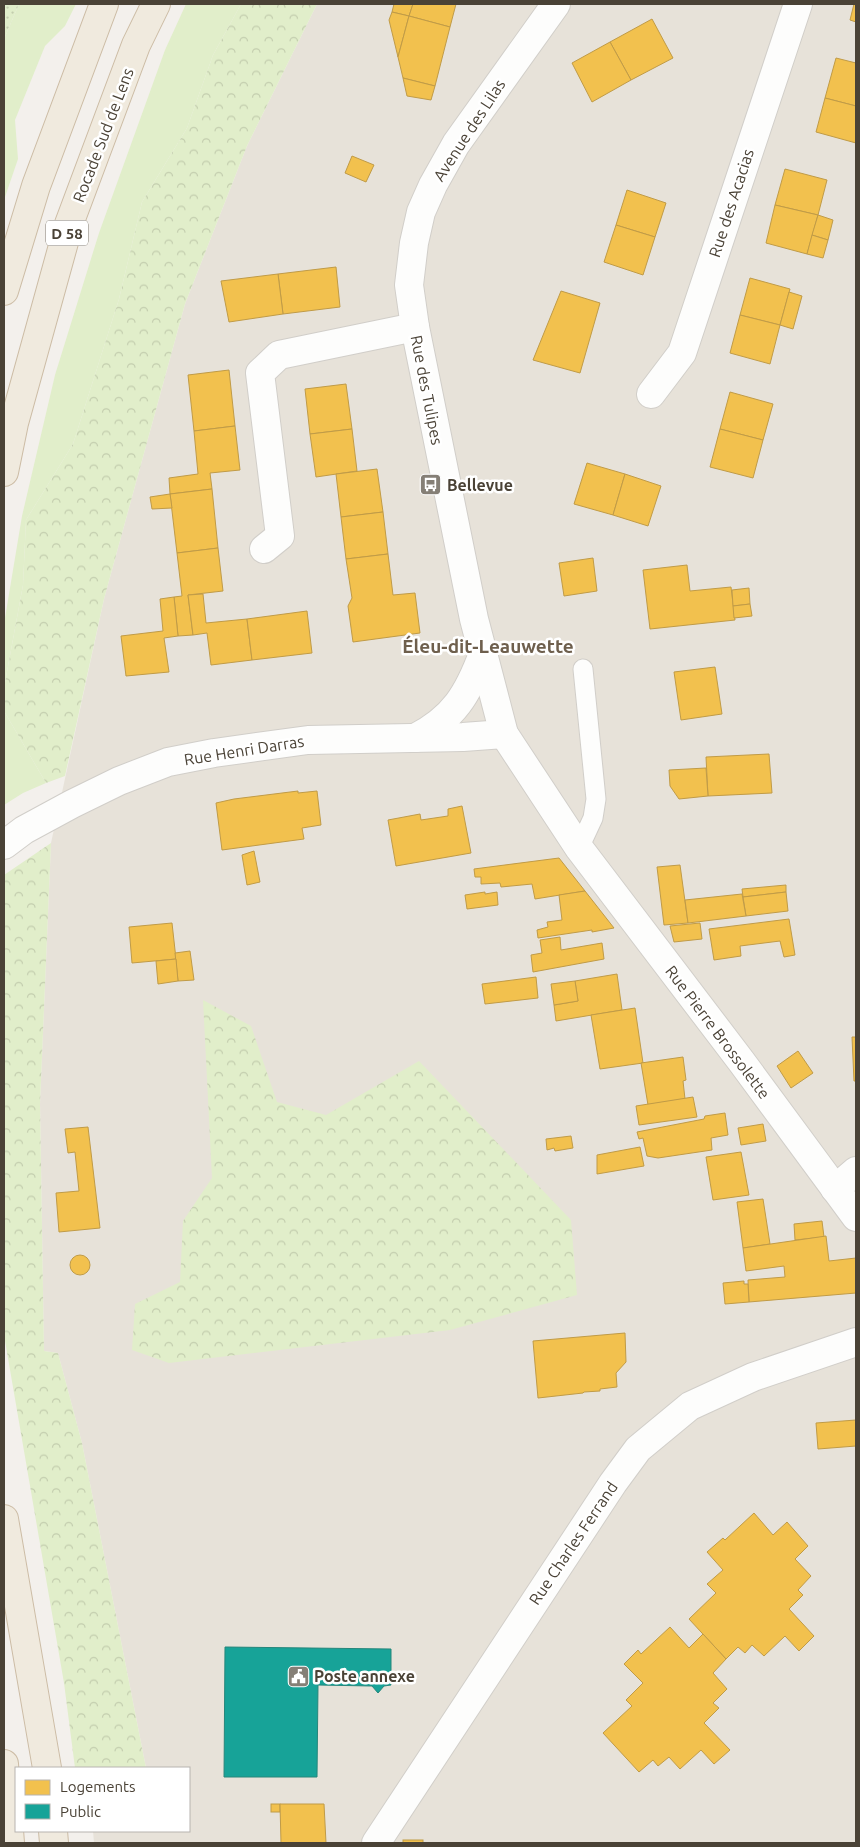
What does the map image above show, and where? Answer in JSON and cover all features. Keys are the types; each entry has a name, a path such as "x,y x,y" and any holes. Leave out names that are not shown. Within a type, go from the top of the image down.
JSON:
{"highway":[{"name":"D 58","path":"4,291 36,186 104,4"},
{"name":"Rocade Sud de Lens","path":"4,472 14,423 69,224 136,45 156,4"},
{"path":"4,1519 47,1767"},
{"path":"4,1764 10,1843"}],"street":[{"name":"Avenue des Lilas","path":"415,327 409,285 414,243 421,212 433,184 456,144 556,4"},
{"name":"Rue des Acacias","path":"651,394 682,354 798,4"},
{"name":"Rue des Tulipes","path":"264,549 280,536 260,373 279,355 415,327 474,619 504,734"},
{"path":"415,738 430,730 457,705 473,680 483,654"},
{"name":"Rue Henri Darras","path":"4,845 24,830 72,804 119,781 168,762 214,753 308,740 504,734"},
{"name":"Rue Pierre Brossolette","path":"504,734 579,848 856,1216"},
{"path":"835,1189 856,1171"},
{"name":"Rue Charles Ferrand","path":"376,1843 612,1483 638,1449 690,1406 753,1377 856,1342"}],"lane":[{"path":"579,848 593,818 596,799 583,669"}],"shaded area":[{"path":"317,4 856,4 856,1843 94,1843 93,1832 190,1832 190,1767 146,1767 82,1443 58,1353 44,1351 40,1104 51,843 104,599 185,304 247,146"}],"green space":[{"path":"4,4 19,4 4,39"},
{"path":"19,4 76,4 65,26 45,46 15,120 18,159 4,200 4,39"},
{"path":"186,4 241,4 213,55 187,128 142,202 119,299 73,444 26,520 23,585 4,688 4,624 22,516 55,375 99,233 165,50"},
{"path":"241,4 317,4 247,146 185,304 104,599 65,776 46,783 4,711 4,688 23,585 26,520 73,444 119,299 142,202 187,128 213,55"},
{"path":"4,711 46,783 23,793 4,805"},
{"path":"51,843 40,1104 44,1351 58,1353 82,1443 146,1767 75,1767 64,1683 4,1335 4,875"},
{"path":"203,1000 251,1026 277,1102 326,1115 419,1061 571,1220 577,1295 450,1330 169,1363 132,1350 135,1304 180,1282 183,1221 212,1178"}],"building: Logements":[{"path":"394,4 413,4 409,16 392,12"},
{"path":"413,4 456,4 450,27 409,16"},
{"path":"854,4 856,4 856,22 850,20"},
{"path":"392,12 409,16 398,57 389,20"},
{"path":"409,16 450,27 435,86 403,78 398,57"},
{"path":"652,19 673,58 631,80 610,42"},
{"path":"610,42 631,80 592,102 572,63"},
{"path":"836,58 856,63 856,106 825,98"},
{"path":"403,78 435,86 431,100 407,96"},
{"path":"825,98 856,106 856,143 816,132"},
{"path":"352,156 374,165 366,182 345,173"},
{"path":"785,169 827,180 818,215 775,205"},
{"path":"627,190 666,203 655,237 616,225"},
{"path":"775,205 818,215 807,254 766,243"},
{"path":"818,215 833,220 828,240 812,235"},
{"path":"616,225 655,237 643,275 604,262"},
{"path":"812,235 828,240 823,258 807,254"},
{"path":"336,267 340,307 283,314 278,274"},
{"path":"278,274 283,314 229,322 221,281"},
{"path":"750,278 790,289 780,325 740,315"},
{"path":"561,291 600,303 580,373 533,360"},
{"path":"789,292 802,296 793,329 780,325"},
{"path":"740,315 780,325 770,364 730,353"},
{"path":"229,370 235,426 194,431 188,375"},
{"path":"346,384 352,429 310,434 305,389"},
{"path":"730,392 773,404 763,440 720,429"},
{"path":"235,426 240,470 210,473 212,489 170,494 169,478 198,474 194,431"},
{"path":"352,429 357,471 316,477 310,434"},
{"path":"720,429 763,440 753,478 710,467"},
{"path":"587,463 625,474 613,515 574,504"},
{"path":"377,469 383,512 341,517 336,474"},
{"path":"625,474 661,486 648,526 613,515"},
{"path":"212,489 218,548 177,553 170,494"},
{"path":"170,494 172,508 152,509 150,497"},
{"path":"383,512 388,554 346,559 341,517"},
{"path":"218,548 223,591 188,595 193,635 178,636 174,597 182,596 177,553"},
{"path":"388,554 393,595 415,593 420,633 353,642 348,606 352,598 346,559"},
{"path":"593,558 597,591 564,596 559,563"},
{"path":"687,565 690,591 731,587 735,620 650,629 643,570"},
{"path":"749,588 750,604 733,606 732,590"},
{"path":"203,594 206,623 247,619 252,660 211,665 207,633 193,635 188,595"},
{"path":"174,597 178,636 164,638 169,672 126,676 121,636 163,631 160,599"},
{"path":"750,604 752,616 734,618 733,606"},
{"path":"307,611 312,653 252,660 247,619"},
{"path":"715,667 722,714 681,720 674,672"},
{"path":"769,754 772,793 708,796 706,757"},
{"path":"706,768 708,796 679,799 670,786 669,770"},
{"path":"298,791 298,793 317,791 321,825 302,828 304,839 222,850 216,803"},
{"path":"462,806 471,853 396,866 388,820 420,814 421,820 448,816 448,809"},
{"path":"254,851 260,882 247,885 242,855"},
{"path":"559,858 585,891 535,899 532,884 501,887 500,883 481,884 481,877 475,877 474,869"},
{"path":"680,865 688,923 664,925 657,867"},
{"path":"786,885 786,892 743,897 742,889"},
{"path":"585,891 614,928 538,938 537,930 548,927 547,922 562,920 559,895"},
{"path":"485,892 485,894 497,892 498,905 467,909 465,895"},
{"path":"786,892 788,911 746,916 743,897"},
{"path":"742,894 746,916 688,923 685,900"},
{"path":"789,919 795,955 784,957 780,941 740,946 741,956 714,960 709,929"},
{"path":"172,923 176,959 132,963 129,927"},
{"path":"700,923 702,939 674,942 670,926"},
{"path":"560,937 561,950 602,943 604,959 533,972 531,955 542,953 540,940"},
{"path":"190,951 194,980 178,981 175,953"},
{"path":"176,959 178,981 158,984 156,961"},
{"path":"617,974 622,1010 556,1021 554,1005 578,1001 575,981"},
{"path":"536,977 538,998 485,1004 482,984"},
{"path":"575,981 578,1001 554,1005 551,984"},
{"path":"635,1008 643,1063 600,1069 591,1015"},
{"path":"852,1037 856,1037 856,1081 854,1081"},
{"path":"798,1051 813,1073 791,1088 777,1066"},
{"path":"683,1057 686,1080 683,1081 685,1099 648,1105 641,1063"},
{"path":"693,1097 697,1117 639,1125 636,1106"},
{"path":"725,1113 728,1135 711,1138 712,1150 658,1158 647,1156 643,1138 639,1139 637,1132 704,1119 705,1116"},
{"path":"763,1124 766,1141 741,1145 738,1128"},
{"path":"88,1127 100,1228 59,1232 56,1193 79,1191 75,1152 68,1153 65,1129"},
{"path":"571,1136 573,1148 555,1151 554,1148 547,1150 546,1139"},
{"path":"640,1147 644,1166 597,1174 597,1155"},
{"path":"741,1152 749,1195 713,1200 706,1157"},
{"path":"763,1199 770,1244 743,1248 737,1202"},
{"path":"822,1221 824,1237 795,1240 794,1224"},
{"path":"826,1236 829,1261 856,1258 856,1293 749,1302 748,1280 785,1277 784,1266 746,1271 743,1248"},
{"path":"80,1255 87,1258 90,1265 87,1272 80,1275 73,1272 70,1265 73,1258"},
{"path":"744,1281 744,1284 748,1284 749,1302 725,1304 723,1283"},
{"path":"625,1333 626,1362 616,1373 617,1387 600,1389 600,1391 538,1398 533,1341"},
{"path":"856,1420 856,1446 818,1449 816,1423"},
{"path":"754,1513 773,1535 787,1522 808,1546 795,1559 811,1576 798,1590 803,1595 789,1609 814,1636 799,1651 785,1636 764,1656 752,1645 745,1653 738,1647 726,1659 689,1619 716,1593 707,1584 723,1570 707,1552 723,1538 725,1540"},
{"path":"670,1627 689,1648 703,1634 726,1659 713,1673 727,1689 713,1703 719,1708 704,1723 730,1750 714,1764 701,1750 680,1769 669,1757 658,1766 653,1760 639,1772 603,1733 632,1706 626,1700 643,1683 624,1664 638,1650 641,1654"},
{"path":"271,1804 280,1804 280,1812 271,1812"},
{"path":"280,1804 324,1804 326,1843 281,1843"},
{"path":"403,1840 423,1840 423,1843 403,1843"}],"building: Public":[{"path":"225,1647 391,1649 391,1685 384,1686 378,1693 372,1686 318,1685 317,1777 224,1777"}],"place":[{"name":"Bellevue","path":"431,485"},
{"name":"Poste annexe","path":"298,1676"}],"district":[{"name":"Éleu-dit-Leauwette","path":"488,646"}]}
